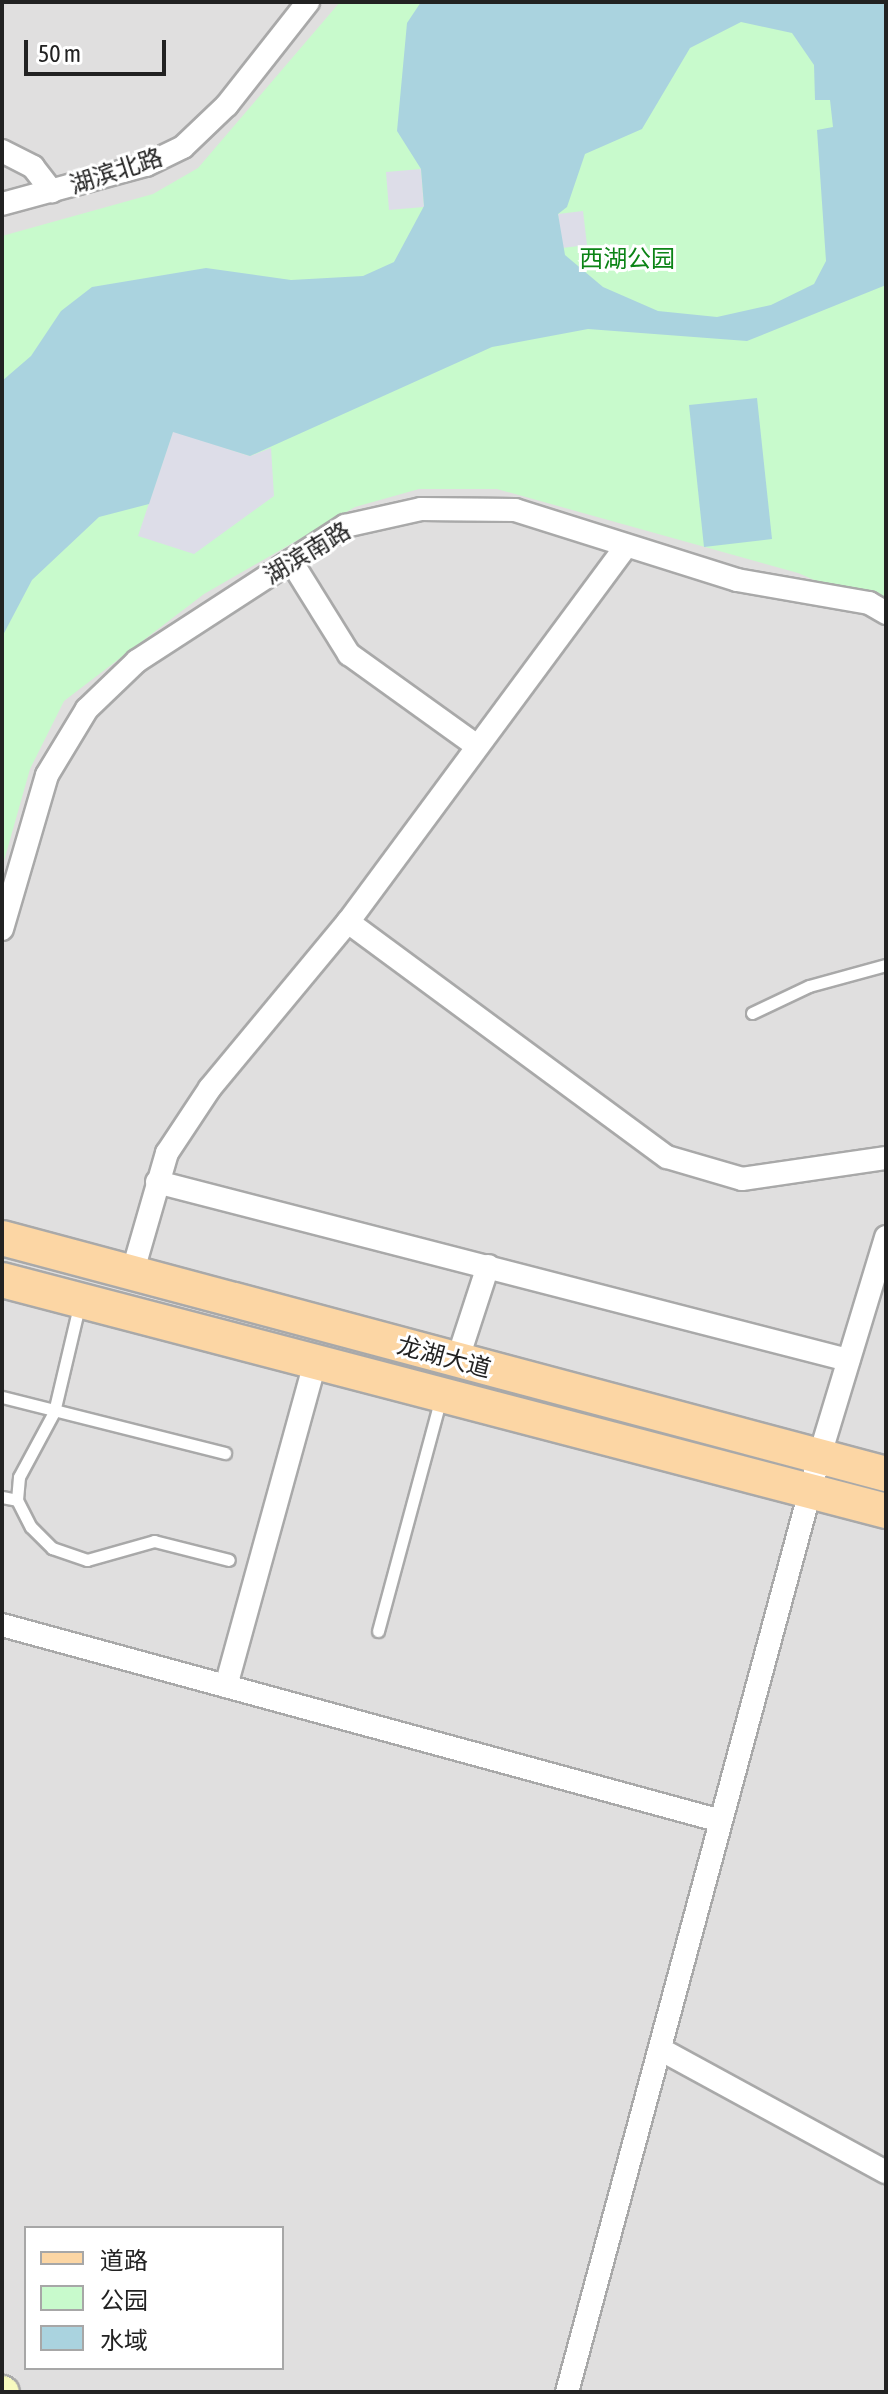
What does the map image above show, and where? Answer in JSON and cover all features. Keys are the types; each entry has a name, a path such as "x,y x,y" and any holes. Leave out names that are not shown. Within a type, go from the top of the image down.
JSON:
{"main road":[{"name":"龙湖大道","path":"2,1238 886,1474"},
{"name":"龙湖大道","path":"2,1280 886,1511"}],"street":[{"name":"湖滨北路","path":"2,204 146,165 183,147 227,105 308,2"},
{"path":"2,151 33,167 52,191"},
{"name":"湖滨南路","path":"2,929 47,775 87,709 137,661 345,526 421,509 515,510 625,547 886,613"},
{"path":"132,1274 167,1153 210,1088 348,922 473,743 625,547"},
{"path":"291,561 349,654 473,743"},
{"path":"348,922 667,1157 742,1179 886,1158"},
{"path":"157,1182 848,1360"},
{"path":"567,2392 809,1493 886,1237"},
{"path":"457,1361 488,1266"},
{"path":"226,1686 315,1362"},
{"path":"2,1625 721,1821"},
{"path":"660,2049 886,2172"}],"lane":[{"path":"752,1013 809,986 886,965"},
{"path":"81,1301 54,1412 19,1477 17,1500 52,1548 87,1560 154,1541 229,1560"},
{"path":"378,1631 441,1396"},
{"path":"2,1397 225,1453"},
{"path":"2,1497 17,1500"}],"shaded area":[{"path":"2,2 886,2 886,2392 2,2392"},
{"path":"421,169 424,207 389,210 386,172"},
{"path":"583,211 587,245 562,248 558,214"},
{"path":"173,431 250,456 271,448 274,496 194,554 138,536"}],"green space":[{"name":"西湖公园","path":"340,2 886,2 886,611 798,573 497,489 419,489 355,507 204,594 64,701 30,769 2,868 2,236 153,194 198,168"}],"water":[{"path":"421,2 886,2 886,285 747,341 588,329 492,347 250,456 173,432 149,504 99,517 32,580 2,637 2,381 31,356 61,311 92,287 206,268 291,280 363,276 394,262 424,206 421,169 397,131 407,23","holes":["741,22 792,33 814,65 815,100 830,100 833,127 817,130 826,261 814,284 771,305 717,317 658,311 603,287 565,255 558,214 567,207 585,154 642,129 690,48"]},
{"path":"757,398 772,539 704,547 689,405"}]}
